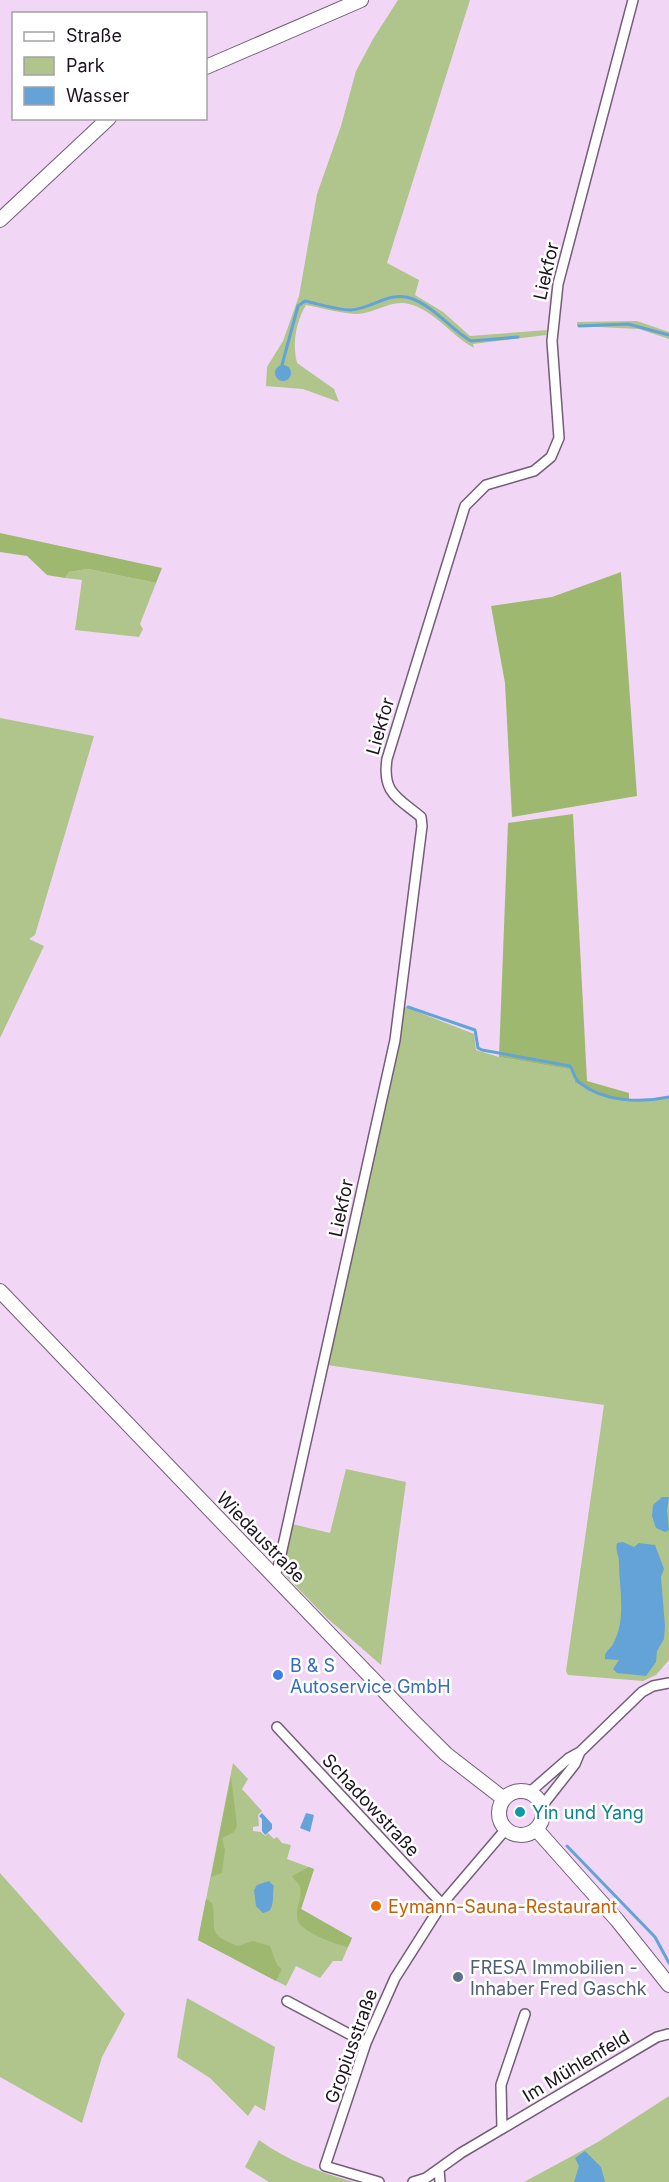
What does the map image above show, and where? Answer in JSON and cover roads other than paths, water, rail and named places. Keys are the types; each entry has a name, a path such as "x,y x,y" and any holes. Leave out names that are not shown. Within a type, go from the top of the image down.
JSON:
{"main road":[{"path":"207,67 360,0"},
{"path":"0,220 107,120"},
{"name":"Wiedaustraße","path":"0,1292 446,1754 504,1799"},
{"path":"516,1791 530,1792 542,1806 543,1816 536,1829 518,1834 506,1829 499,1811 504,1799 516,1791"},
{"path":"536,1829 617,1920 669,1984"}],"street":[{"name":"Liekfor","path":"274,1576 278,1569 400,1006 422,826 421,817 390,792 386,783 387,759 465,506 486,485 534,471 551,457 559,438 552,341 558,284 633,0"},
{"path":"530,1792 569,1758 580,1752 642,1692 653,1686 669,1683"},
{"name":"Schadowstraße","path":"277,1727 442,1904"},
{"path":"542,1806 575,1764 580,1752"},
{"name":"Gropiusstraße","path":"379,2182 325,2166 366,2043 395,1978 442,1904 506,1829"},
{"path":"287,2001 366,2043"},
{"name":"Im Mühlenfeld","path":"502,2129 501,2085 525,2014"},
{"name":"Im Mühlenfeld","path":"413,2182 426,2178 502,2129 657,2037 668,2034"},
{"path":"439,2169 440,2182"}],"water":[{"path":"283,365 291,373 283,381 275,373"},
{"path":"662,1497 669,1497 667,1510 669,1530 665,1532 656,1528 652,1516 653,1505"},
{"path":"623,1542 634,1547 639,1543 655,1545 664,1569 661,1577 664,1639 657,1651 656,1662 646,1676 617,1673 613,1669 619,1660 605,1659 620,1624 617,1543"},
{"path":"262,1813 272,1824 272,1829 265,1835 262,1831 262,1819 259,1816"},
{"path":"306,1813 314,1815 310,1832 300,1828"},
{"path":"269,1881 274,1886 273,1902 269,1911 263,1913 256,1906 254,1890 257,1885"},
{"path":"585,2151 601,2167 605,2182 574,2182 579,2166 575,2158"}],"waterway":[{"path":"282,365 298,306 305,301 351,310 388,298 403,296 427,306 471,341 518,337"},
{"path":"579,326 628,324 669,335"},
{"path":"408,1007 475,1030 478,1048 482,1050 570,1066 578,1081 600,1094 635,1100 669,1097"},
{"path":"567,1846 655,1937 669,1963"}],"place":[{"name":"B & S Autoservice GmbH","path":"278,1675"},
{"name":"Yin und Yang","path":"520,1812"},
{"name":"Eymann-Sauna-Restaurant","path":"376,1906"},
{"name":"FRESA Immobilien - Inhaber Fred Gaschk","path":"458,1977"}]}
